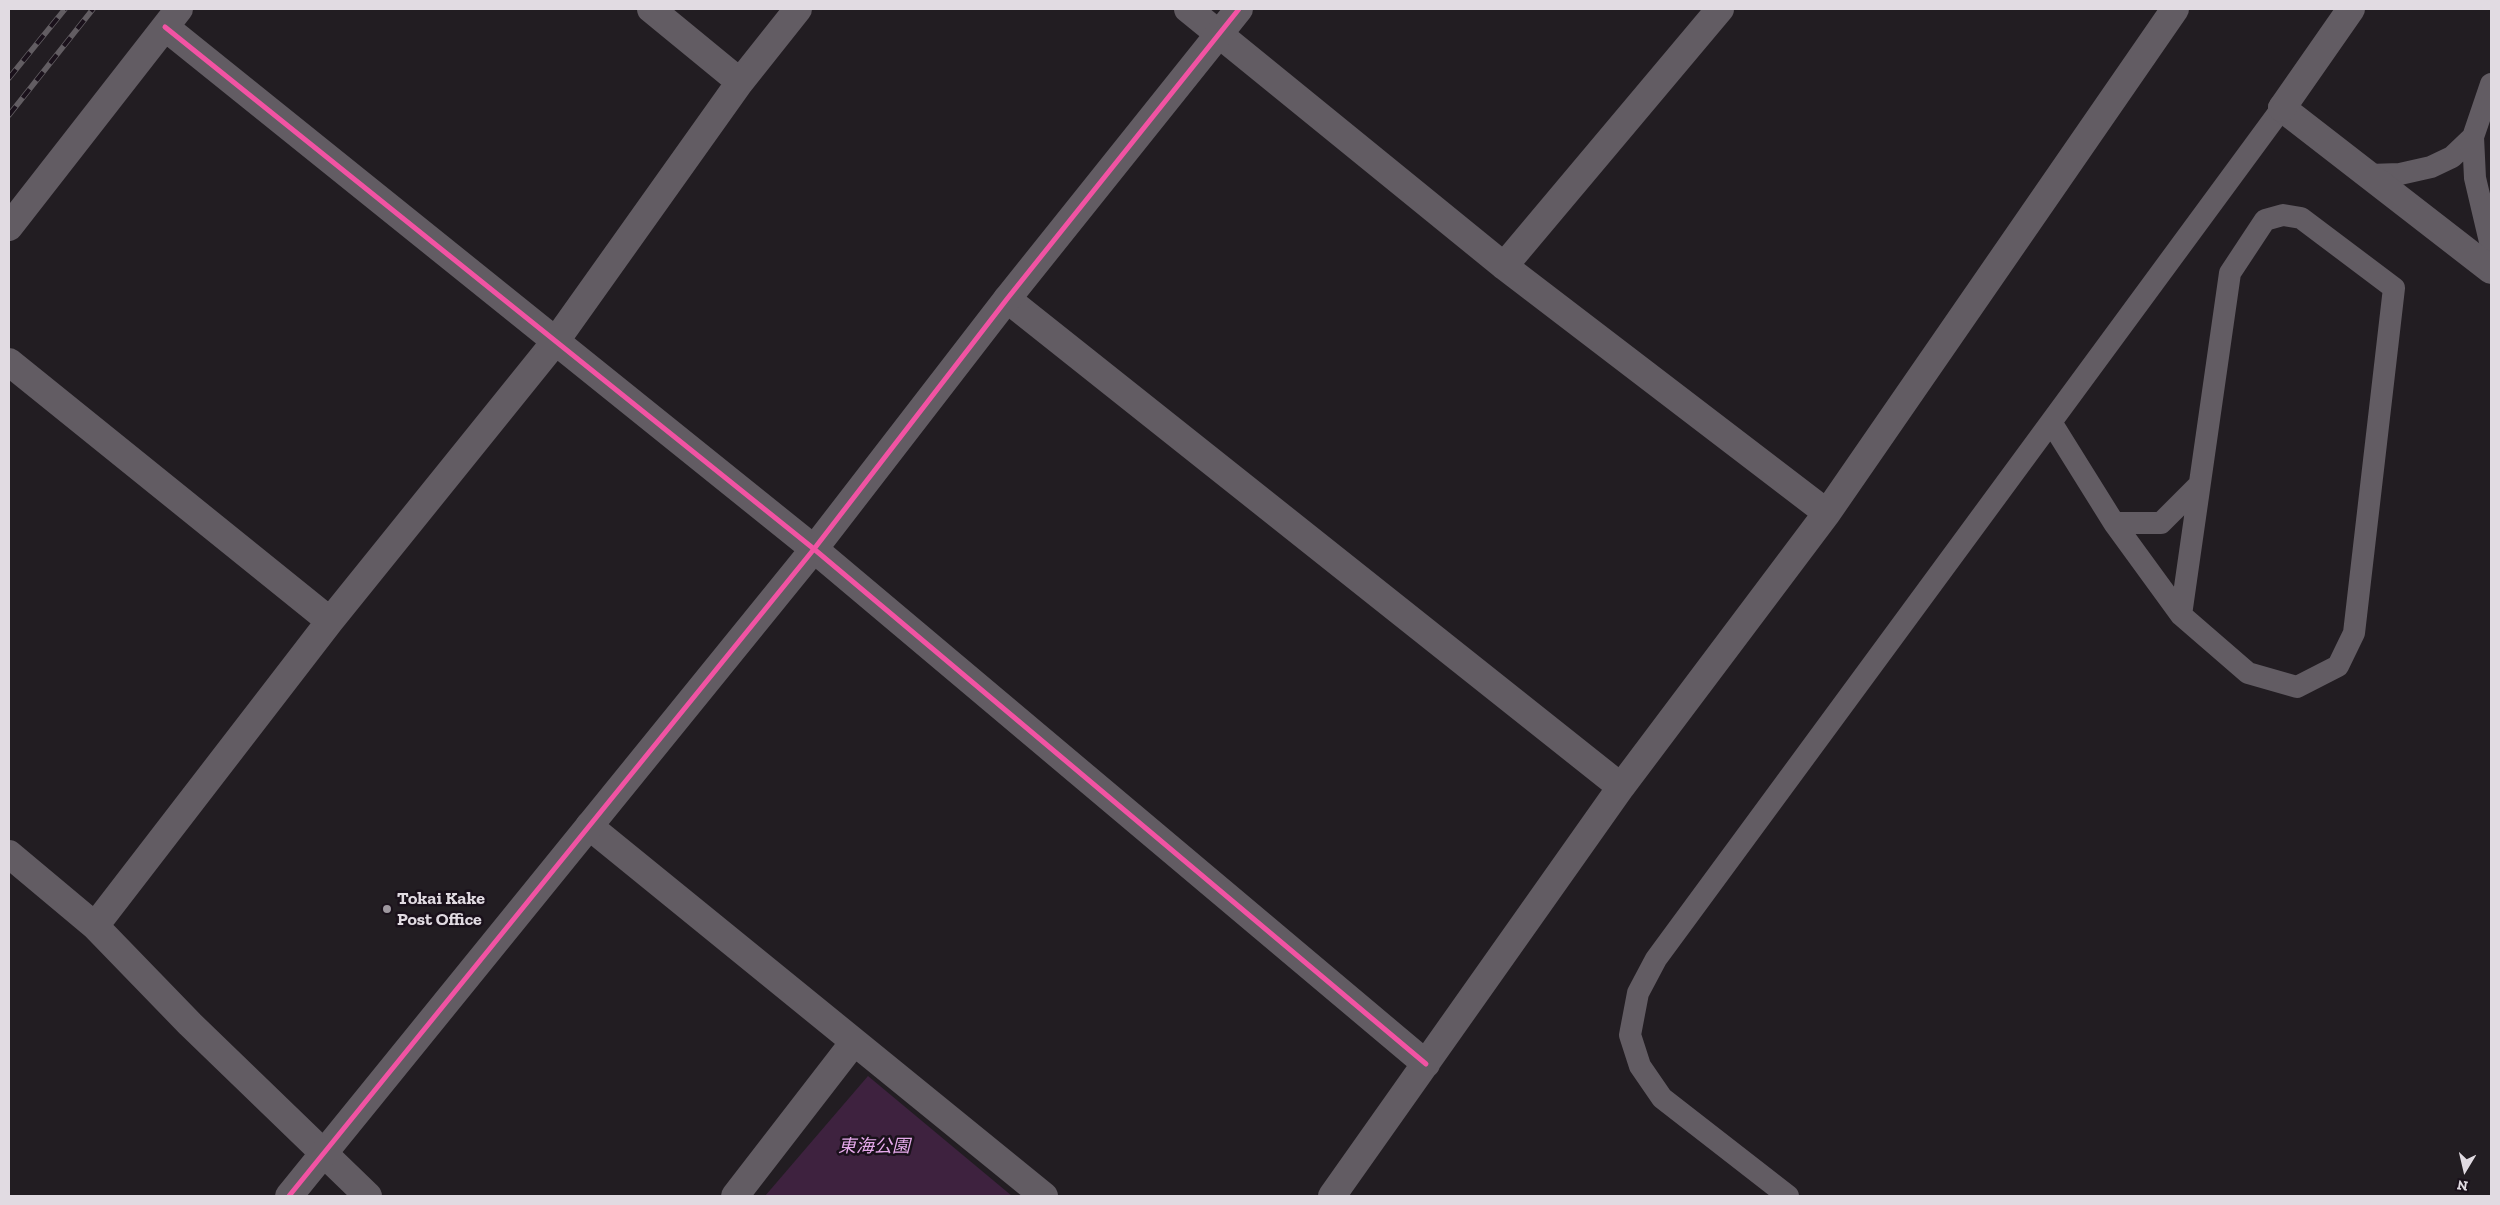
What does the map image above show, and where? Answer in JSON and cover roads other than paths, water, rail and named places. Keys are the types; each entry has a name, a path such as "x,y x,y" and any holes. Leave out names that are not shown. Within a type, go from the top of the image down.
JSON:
{"street":[{"path":"651,9 740,82"},
{"path":"95,926 330,621 555,342 740,82 798,9"},
{"path":"1188,9 1504,266 1827,512"},
{"path":"289,1196 814,549 1007,299 1239,9"},
{"path":"1504,266 1720,9"},
{"path":"1332,1196 1621,787 1827,512 2175,9"},
{"path":"2351,9 2282,108 2491,270"},
{"path":"9,227 172,18 555,342 814,549 1426,1064"},
{"path":"1007,299 1621,787"},
{"path":"9,362 330,621"},
{"path":"589,826 1044,1196"},
{"path":"9,854 95,926 190,1024 368,1196"},
{"path":"735,1196 854,1042"}],"lane":[{"path":"2491,84 2473,137 2475,178 2491,246"},
{"path":"1788,1196 1662,1098 1640,1066 1630,1035 1638,993 1656,959 2282,108"},
{"path":"2369,176 2400,174 2431,167 2452,158 2473,137"},
{"path":"2051,422 2114,523 2180,614 2248,673 2297,687 2338,666 2354,633 2394,288 2301,218 2283,215 2265,220 2230,273 2180,614"},
{"path":"2114,523 2161,523 2199,485"}],"railway":[{"path":"9,78 65,9"},
{"path":"9,115 93,9"}],"place":[{"name":"Tokai Kake Post Office","path":"387,909"}],"park label":[{"name":"東海公園","path":"874,1147"}]}
